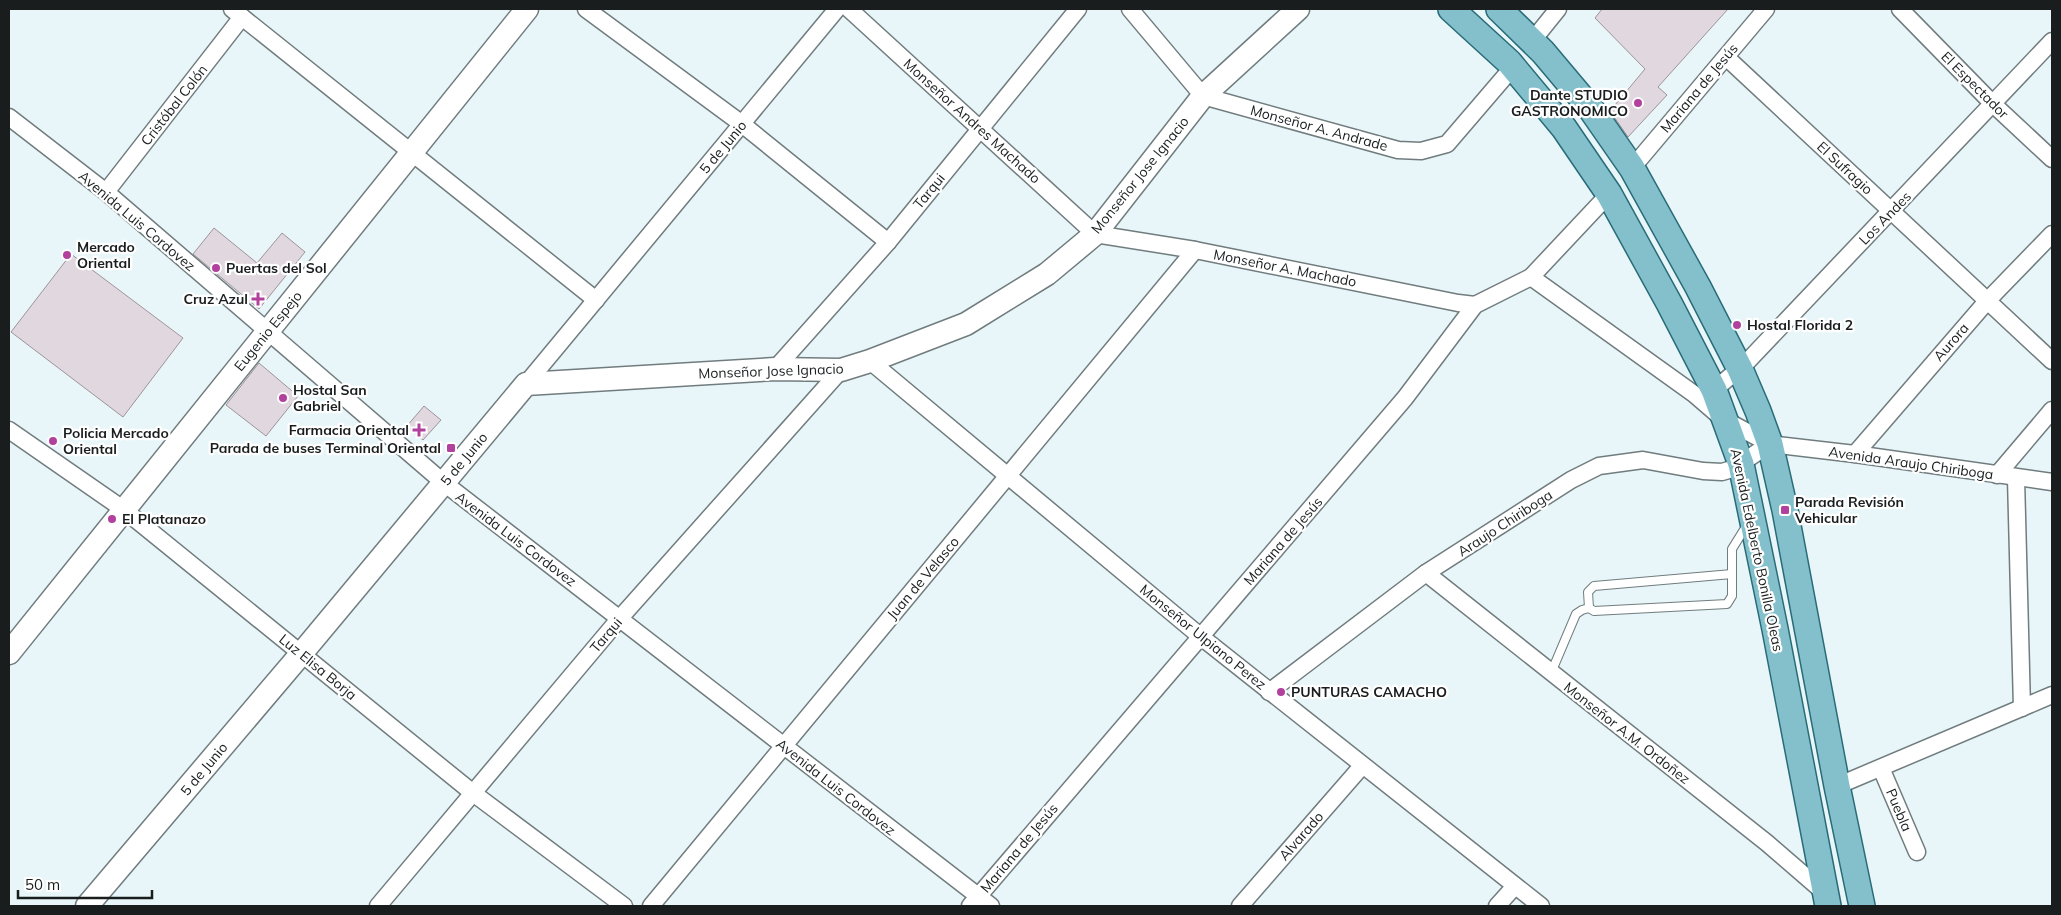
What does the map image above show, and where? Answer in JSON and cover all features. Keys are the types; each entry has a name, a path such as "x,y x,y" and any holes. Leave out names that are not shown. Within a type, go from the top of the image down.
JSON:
{"main road":[{"name":"Avenida Edelberto Bonilla Oleas","path":"1451,9 1513,67 1564,128 1609,194 1714,390 1740,464 1752,517 1827,900"},
{"path":"1499,9 1533,40 1590,109 1632,168 1698,287 1740,369 1758,411 1770,444 1786,520 1862,906"}],"street":[{"name":"Eugenio Espejo","path":"9,651 527,9"},
{"path":"586,9 742,124 888,242"},
{"name":"5 de Junio","path":"92,905 837,9"},
{"name":"Monseñor Andres Machado","path":"849,9 1095,234"},
{"name":"Tarqui","path":"775,369 888,242 979,128 1078,9"},
{"path":"1130,9 1203,96"},
{"name":"Monseñor Jose Ignacio","path":"526,384 775,369 841,370 870,361 966,324 1047,274 1095,234 1203,96 1298,9"},
{"path":"1533,40 1558,9"},
{"name":"Mariana de Jesús","path":"1632,168 1766,9"},
{"name":"El Espectador","path":"1900,9 1993,104 2052,159"},
{"path":"237,13 596,300"},
{"name":"Cristóbal Colón","path":"106,192 237,13"},
{"name":"Los Andes","path":"1714,390 1740,369 2052,41"},
{"name":"El Sufragio","path":"1726,57 1988,300 2052,362"},
{"name":"Monseñor A. Andrade","path":"1203,96 1398,150 1421,152 1447,144 1513,67"},
{"name":"Avenida Luis Cordovez","path":"9,118 106,192 444,483 784,746 980,903"},
{"name":"Mariana de Jesús","path":"980,903 1200,636 1405,398 1475,305 1531,278 1609,194"},
{"name":"Monseñor A. Machado","path":"1095,234 1195,250 1475,305"},
{"name":"Aurora","path":"1855,454 1988,300 2052,234"},
{"name":"Juan de Velasco","path":"651,906 1195,250"},
{"path":"1531,278 1694,394 1723,419 1770,444"},
{"name":"Monseñor Ulpiano Perez","path":"870,361 1200,636 1541,906"},
{"name":"Tarqui","path":"378,906 620,618 841,370"},
{"path":"1998,475 2052,410"},
{"name":"Luz Elisa Borja","path":"9,430 123,509 473,792 624,906"},
{"name":"Avenida Araujo Chiriboga","path":"1770,444 2052,482"},
{"name":"Araujo Chiriboga","path":"1269,692 1426,574 1571,480 1598,466 1643,460 1712,472 1732,469 1770,444"},
{"path":"2016,478 2022,708"},
{"name":"Monseñor A.M. Ordoñez","path":"1426,574 1768,844 1827,900"},
{"path":"1837,786 2052,695"},
{"name":"Alvarado","path":"1240,906 1362,766"},
{"name":"Puebla","path":"1881,768 1917,852"},
{"path":"1497,906 1515,886"}],"lane":[{"path":"1732,574 1594,586 1588,592 1589,608 1594,612 1727,604 1732,596 1732,574 1732,549 1752,517"},
{"path":"1551,673 1576,614 1589,608"}],"building":[{"path":"1602,9 1728,9 1658,87 1667,95 1628,137 1610,111 1645,69 1595,18"},
{"path":"214,228 257,263 282,233 305,252 259,309 193,254"},
{"path":"71,254 183,338 123,417 11,332"},
{"path":"259,363 298,396 266,436 226,405"},
{"path":"424,406 441,420 423,440 407,426"}],"place":[{"name":"Dante STUDIO GASTRONOMICO","path":"1638,103"},
{"name":"Mercado Oriental","path":"67,255"},
{"name":"Puertas del Sol","path":"216,268"},
{"name":"Cruz Azul","path":"258,299"},
{"name":"Hostal Florida 2","path":"1737,325"},
{"name":"Hostal San Gabriel","path":"283,398"},
{"name":"Farmacia Oriental","path":"419,430"},
{"name":"Policia Mercado Oriental","path":"53,441"},
{"name":"Parada de buses Terminal Oriental","path":"451,448"},
{"name":"Parada Revisión Vehicular","path":"1785,510"},
{"name":"El Platanazo","path":"112,519"},
{"name":"PUNTURAS CAMACHO","path":"1281,692"}]}
